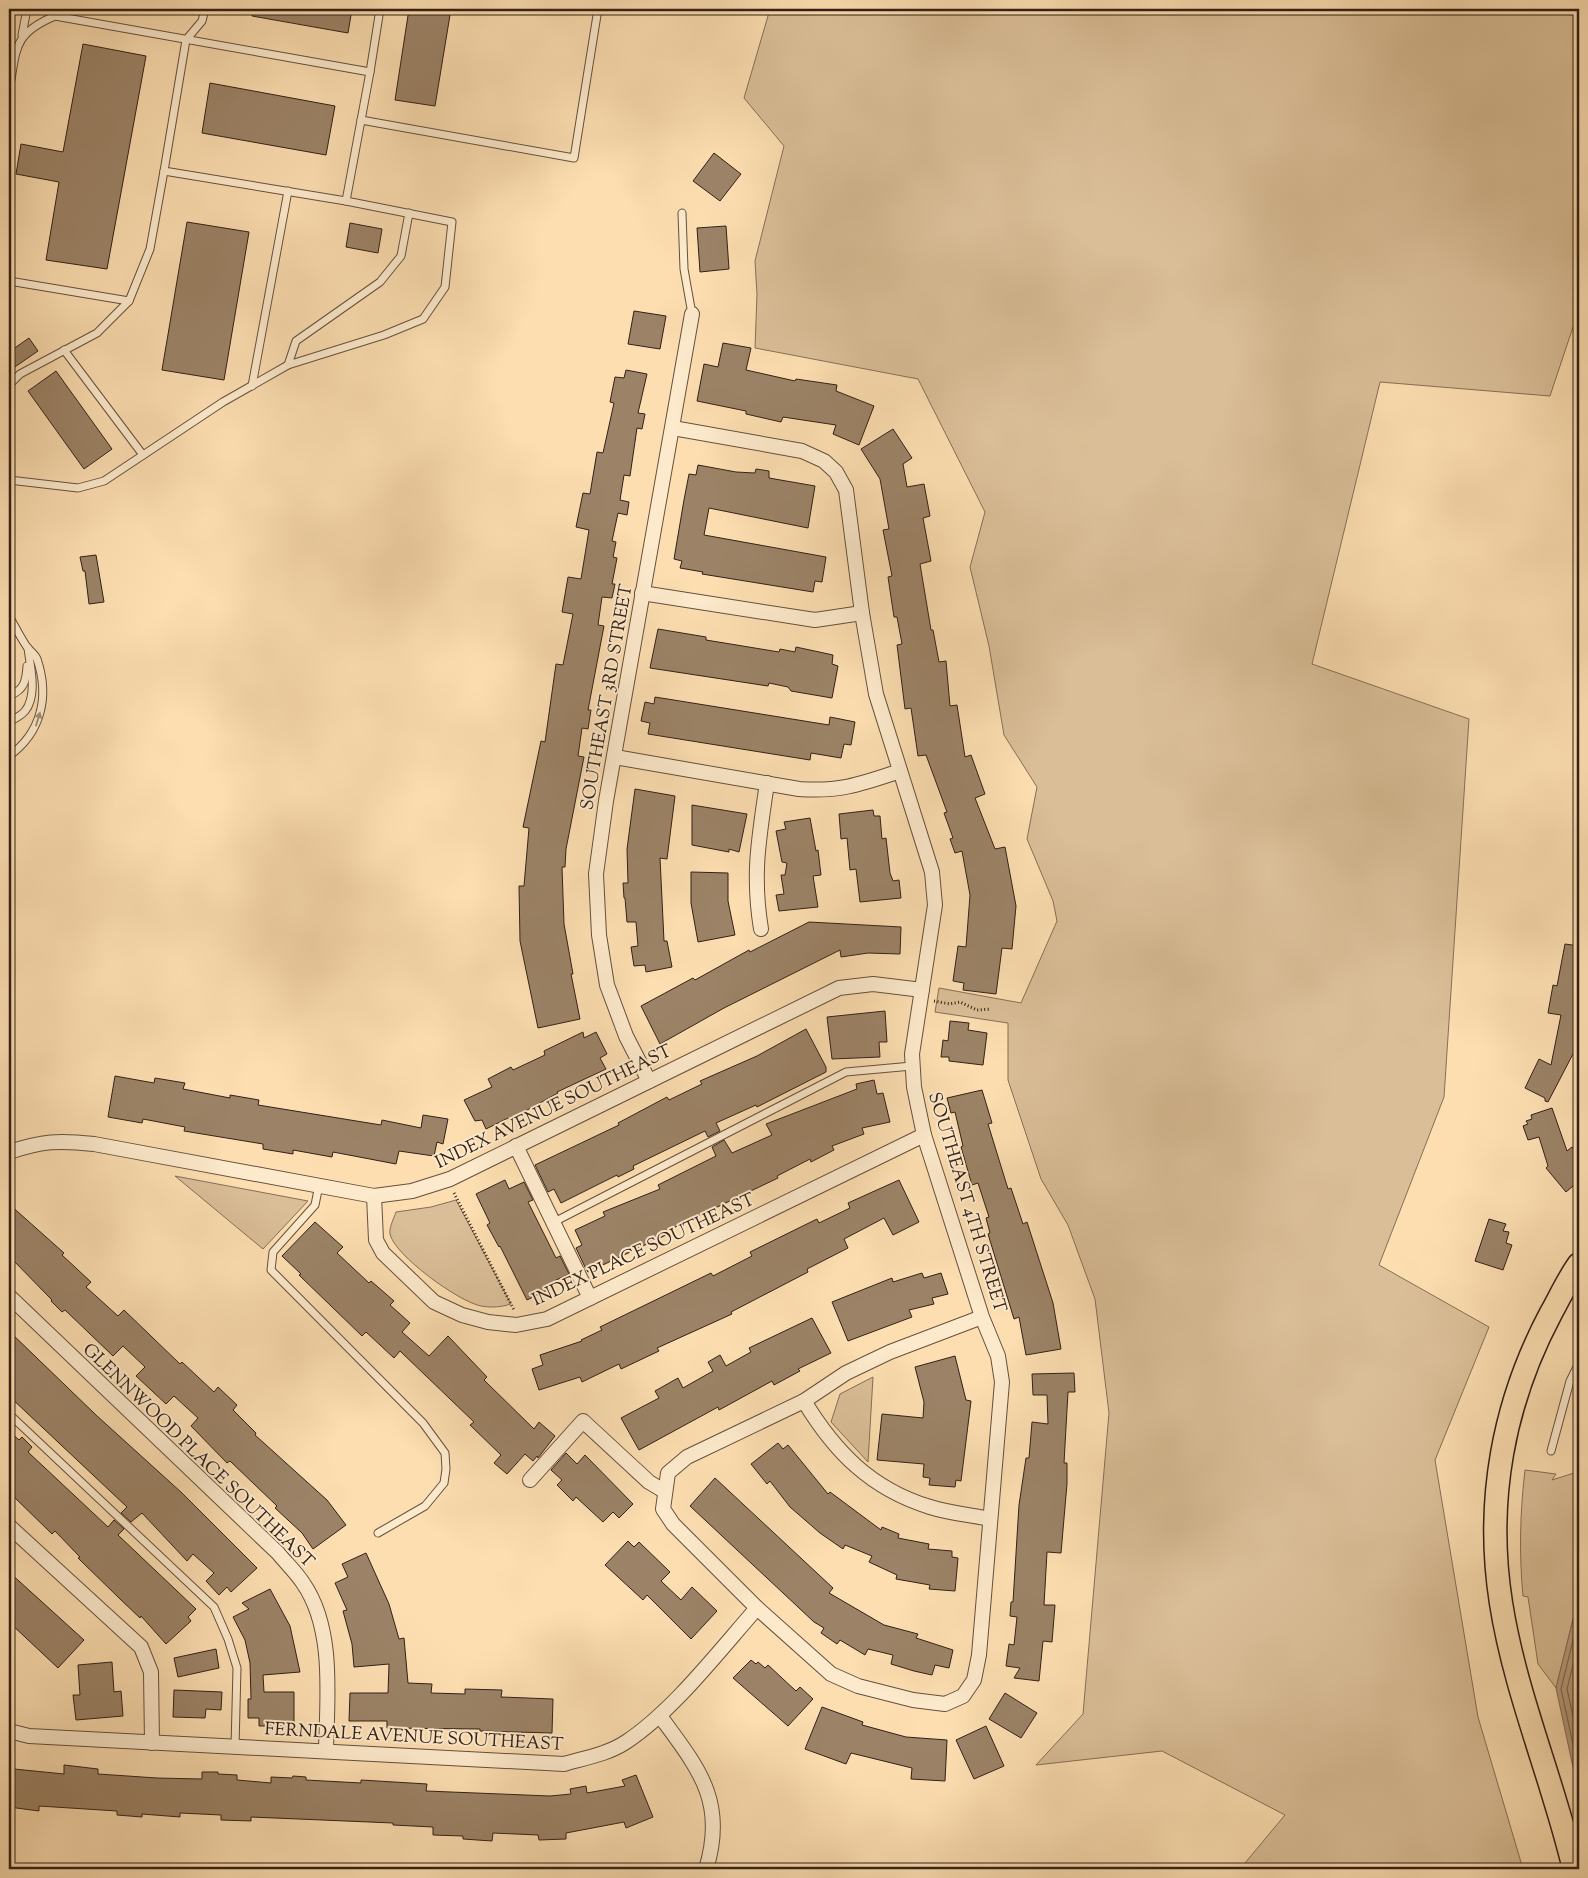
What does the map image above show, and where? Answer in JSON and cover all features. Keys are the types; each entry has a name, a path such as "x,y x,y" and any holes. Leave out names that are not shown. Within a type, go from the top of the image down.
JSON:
{"main road":[{"path":"1574,1869 1512,1654 1501,1603 1496,1558 1496,1505 1500,1462 1507,1423 1518,1384 1533,1346 1579,1264"}],"street":[{"name":"SOUTHEAST 3RD STREET","path":"649,1080 626,1036 607,985 599,935 596,874 642,593 692,314"},
{"name":"SOUTHEAST 4TH STREET","path":"673,428 802,451 824,461 836,472 846,490 862,613 876,694 932,872 935,905 912,1054 914,1087 924,1135 982,1317 998,1356 1002,1382 980,1655 974,1680 963,1696 945,1704 913,1700 858,1686 831,1674 757,1608"},
{"path":"642,593 815,620 862,613"},
{"path":"615,757 825,791 854,787 900,771"},
{"path":"761,929 756,899 755,869 767,783"},
{"name":"INDEX AVENUE SOUTHEAST","path":"9,1152 39,1142 64,1141 94,1144 374,1196 412,1191 447,1180 838,988 873,984 921,994"},
{"name":"INDEX PLACE SOUTHEAST","path":"374,1196 376,1240 383,1253 434,1302 462,1315 488,1322 521,1324 547,1319 924,1135"},
{"path":"516,1146 590,1298"},
{"name":"GLENNWOOD PLACE SOUTHEAST","path":"9,1296 271,1546 304,1584 320,1620 328,1659 326,1751"},
{"path":"757,1608 673,1524 663,1509 668,1473 687,1457 804,1401 846,1373 890,1352 982,1317"},
{"path":"804,1401 823,1432 849,1462 882,1487 929,1507 990,1519"},
{"path":"530,1480 583,1421 649,1482 664,1491"},
{"path":"9,1526 141,1647 151,1672 152,1743"},
{"name":"FERNDALE AVENUE SOUTHEAST","path":"9,1731 29,1736 564,1764 594,1756 625,1743 660,1716 757,1608"},
{"path":"660,1716 698,1769 712,1802 713,1828 710,1855 706,1869"}],"lane":[{"path":"22,36 27,9"},
{"path":"9,385 20,374 97,333 129,301 150,249 186,40 202,21 204,9"},
{"path":"346,201 380,9"},
{"path":"361,120 574,158 598,9"},
{"path":"9,91 12,54 22,36 34,25 55,16 370,72"},
{"path":"9,480 78,488 104,481 223,402 288,365 384,335 423,319 445,287 452,222 346,201 164,171"},
{"path":"252,386 288,191"},
{"path":"288,365 296,341 380,282 400,256 410,213"},
{"path":"682,213 684,270 692,314"},
{"path":"9,281 129,301"},
{"path":"64,350 143,455"},
{"path":"9,616 28,648 36,657 42,685 41,711 37,726 23,746 9,756"},
{"path":"9,696 18,693 25,685 28,648"},
{"path":"9,722 26,710 30,700 32,680 28,648"},
{"path":"554,1222 846,1072 912,1066"},
{"path":"319,1186 315,1205 273,1252 271,1270 424,1424 445,1453 446,1469 444,1483 425,1506 378,1533"},
{"path":"1551,1451 1570,1381 1579,1362"},
{"path":"9,1414 214,1607 228,1639 236,1668 235,1747"}],"path":[{"path":"921,994 946,1004 964,1003 977,1010 991,1009"},
{"path":"447,1180 521,1324"}],"shaded area":[{"path":"770,9 1579,9 1579,309 1550,396 1380,382 1312,664 1469,719 1444,1097 1379,1265 1489,1327 1435,1460 1478,1717 1523,1869 1240,1869 1285,1815 1162,1751 1036,1765 1083,1714 1109,1413 1095,1299 1068,1225 1041,1179 1008,1080 1008,1023 935,1012 939,988 1021,1003 1057,921 1053,901 1027,839 1037,787 1004,735 989,646 970,567 985,512 918,379 755,348 757,294 755,261 784,146 744,98"},
{"path":"175,1176 308,1201 263,1249"},
{"path":"456,1200 511,1304 485,1307 471,1303 429,1276 403,1254 394,1243 390,1231 396,1212 431,1207"},
{"path":"873,1377 868,1462 831,1422 840,1394"},
{"path":"1579,1445 1579,1595 1556,1688 1538,1664 1528,1597 1523,1596 1521,1517 1523,1486 1525,1470 1556,1474 1552,1480 1574,1473"}],"water":[{"path":"1579,1595 1579,1795 1556,1688"}],"building":[{"path":"252,9 352,9 348,33 252,16"},
{"path":"409,9 451,9 435,106 395,100"},
{"path":"83,44 146,56 107,269 46,260 59,182 16,174 21,144 63,152"},
{"path":"210,83 335,106 326,155 202,133"},
{"path":"714,153 741,174 720,201 693,181"},
{"path":"187,222 249,232 224,380 162,370"},
{"path":"350,223 382,229 378,253 346,247"},
{"path":"726,226 729,269 700,272 697,228"},
{"path":"634,311 666,316 660,349 628,344"},
{"path":"29,338 38,351 9,371 9,352"},
{"path":"723,343 751,348 746,370 795,381 796,379 837,385 836,391 874,406 859,445 833,434 836,425 783,417 781,422 746,414 746,411 697,401 704,364 718,367"},
{"path":"626,370 647,374 638,413 645,414 642,429 637,428 630,476 624,475 620,500 629,502 627,515 618,513 612,541 616,542 613,557 617,558 612,584 615,584 612,598 602,597 598,625 604,626 588,710 591,710 588,729 582,728 578,756 584,757 566,849 565,867 562,867 564,924 580,1019 538,1028 520,941 519,886 524,886 529,828 523,827 541,741 545,742 556,664 563,665 573,614 562,612 568,577 581,579 589,530 576,527 583,493 590,494 597,452 603,453 614,403 610,402 615,377 624,378"},
{"path":"56,371 112,449 84,469 28,391"},
{"path":"893,429 912,458 903,464 907,487 924,484 930,516 923,518 931,561 920,564 931,630 933,630 939,662 946,661 950,706 957,705 965,757 971,755 985,794 975,798 995,849 1005,847 1016,906 1012,949 1002,948 996,994 963,990 964,983 953,981 958,946 966,947 970,895 962,851 955,853 950,839 953,838 944,813 947,812 926,755 918,756 911,708 905,709 897,645 902,644 897,617 894,617 888,577 892,576 883,530 889,529 880,479 861,449"},
{"path":"698,465 736,472 755,473 756,469 769,471 769,478 815,486 808,528 709,508 704,535 826,557 822,582 815,581 813,592 702,574 703,572 680,568 682,561 674,559 684,500 689,474 696,475"},
{"path":"96,555 104,602 89,604 85,571 83,571 80,557"},
{"path":"658,629 706,637 706,640 779,652 780,649 795,652 796,647 833,655 832,664 838,666 832,698 791,691 788,687 769,683 768,686 650,668"},
{"path":"655,697 829,725 830,717 855,722 851,745 844,744 841,758 811,753 810,760 648,734 650,723 641,721 645,702 654,704"},
{"path":"635,789 675,796 667,859 660,858 664,941 667,941 672,967 646,972 645,965 634,966 631,947 638,946 636,922 627,922 623,883 628,883 627,849"},
{"path":"692,805 747,814 739,852 692,845"},
{"path":"873,810 874,816 880,816 882,839 886,838 890,873 893,881 899,880 901,898 860,902 856,869 850,870 847,838 841,839 839,814"},
{"path":"810,818 816,851 818,850 821,875 813,876 818,907 779,911 776,895 784,894 781,875 785,875 787,863 782,862 776,831 786,829 784,822"},
{"path":"691,872 728,873 728,901 735,935 698,942 691,903"},
{"path":"809,922 901,927 900,954 868,953 841,957 840,950 724,1008 660,1044 641,1006 693,978 695,980 749,950 750,952"},
{"path":"1565,944 1579,946 1579,1053 1574,1052 1548,1102 1545,1101 1545,1098 1525,1088 1539,1059 1551,1065 1561,1015 1548,1013 1553,985 1557,986"},
{"path":"885,1011 887,1042 879,1042 880,1057 832,1059 827,1017"},
{"path":"950,1021 969,1023 968,1030 987,1033 983,1065 949,1061 949,1057 941,1057 943,1040 948,1041"},
{"path":"806,1029 826,1067 826,1072 757,1107 756,1105 716,1123 720,1131 708,1137 705,1131 633,1166 634,1169 618,1177 617,1175 561,1203 554,1189 548,1192 535,1165 619,1125 618,1123 667,1097 669,1100 702,1084 700,1081 757,1056"},
{"path":"583,1032 584,1038 596,1032 607,1054 600,1058 606,1069 557,1092 509,1120 508,1118 486,1129 482,1120 475,1121 464,1100 492,1087 488,1079 511,1067 513,1070 545,1055 544,1051"},
{"path":"115,1076 154,1083 155,1078 185,1083 183,1089 230,1098 230,1095 259,1100 258,1105 381,1125 382,1120 421,1128 423,1115 448,1119 443,1144 437,1142 434,1156 399,1151 396,1164 333,1152 332,1157 293,1150 293,1154 263,1149 263,1144 184,1131 185,1127 143,1119 142,1123 108,1117"},
{"path":"874,1080 877,1094 883,1093 890,1122 862,1128 864,1134 832,1146 834,1150 811,1162 810,1159 777,1176 778,1178 667,1231 668,1234 588,1272 576,1248 582,1245 575,1230 605,1216 603,1212 660,1189 658,1185 716,1156 712,1147 724,1140 732,1153 772,1135 766,1124 857,1089 856,1084"},
{"path":"982,1090 992,1123 988,1124 1008,1189 1011,1188 1023,1224 1027,1222 1053,1303 1061,1349 1026,1355 1019,1317 1014,1319 988,1234 990,1233 986,1218 989,1217 978,1183 972,1185 961,1147 963,1146 955,1112 951,1113 947,1098"},
{"path":"1552,1108 1567,1151 1572,1147 1579,1156 1579,1181 1566,1192 1546,1168 1548,1166 1539,1137 1528,1140 1523,1126 1528,1124 1526,1121 1532,1119 1531,1115"},
{"path":"505,1180 509,1189 524,1182 533,1200 528,1202 556,1258 560,1256 569,1274 552,1282 554,1287 527,1300 500,1246 487,1225 490,1223 476,1194"},
{"path":"899,1180 919,1222 893,1235 884,1218 844,1239 848,1248 807,1269 808,1272 731,1312 732,1314 657,1348 659,1351 621,1369 619,1364 582,1382 580,1377 539,1390 532,1369 543,1365 540,1355 582,1341 602,1330 600,1327 711,1273 713,1276 752,1256 750,1252 817,1219 819,1223 850,1208 848,1203"},
{"path":"9,1204 64,1253 62,1255 91,1282 86,1287 118,1316 124,1310 180,1364 182,1362 214,1392 218,1387 237,1405 233,1410 256,1433 255,1435 327,1500 346,1525 313,1549 302,1533 275,1508 277,1506 230,1461 227,1463 191,1426 198,1418 174,1396 166,1404 136,1376 145,1367 123,1346 113,1356 65,1310 62,1312 9,1256"},
{"path":"1489,1219 1506,1224 1503,1231 1509,1232 1506,1243 1512,1245 1503,1270 1475,1261"},
{"path":"315,1222 343,1247 337,1253 369,1283 371,1281 394,1301 390,1305 410,1323 402,1332 429,1356 448,1336 487,1377 484,1380 534,1429 539,1422 555,1436 538,1458 537,1456 533,1461 525,1454 507,1474 494,1463 501,1455 470,1425 474,1422 400,1351 394,1358 366,1332 362,1336 299,1275 301,1274 282,1256"},
{"path":"922,1273 924,1278 941,1273 948,1294 932,1298 934,1304 909,1310 912,1317 848,1341 832,1302 892,1278 893,1282"},
{"path":"812,1318 831,1353 798,1369 800,1371 774,1385 772,1381 719,1410 718,1407 639,1450 621,1418 659,1398 655,1391 678,1378 683,1388 713,1371 708,1362 720,1355 726,1366 751,1352 749,1348"},
{"path":"9,1331 96,1415 182,1493 257,1568 231,1592 227,1587 219,1595 206,1581 214,1573 193,1554 187,1561 142,1513 131,1522 121,1513 127,1507 9,1396"},
{"path":"955,1356 966,1400 971,1401 961,1481 956,1480 955,1487 929,1485 930,1478 923,1477 924,1464 877,1460 882,1414 923,1418 924,1402 915,1367"},
{"path":"1074,1373 1075,1392 1068,1392 1064,1463 1067,1463 1067,1484 1061,1553 1047,1552 1044,1605 1055,1605 1052,1642 1043,1641 1039,1681 1014,1678 1020,1668 1006,1666 1009,1644 1014,1645 1017,1617 1010,1616 1011,1602 1013,1602 1019,1505 1026,1458 1029,1458 1032,1422 1048,1424 1047,1395 1033,1395 1032,1374"},
{"path":"9,1431 19,1440 22,1437 32,1447 28,1452 108,1527 114,1520 124,1529 118,1535 196,1609 188,1617 191,1621 166,1644 141,1616 140,1618 78,1558 80,1557 55,1531 52,1534 9,1492"},
{"path":"778,1443 783,1449 788,1445 828,1494 830,1492 881,1530 882,1527 899,1534 898,1538 929,1544 928,1549 952,1551 952,1557 958,1558 955,1591 929,1589 930,1585 896,1579 897,1575 869,1562 872,1556 845,1545 843,1549 820,1533 790,1507 770,1481 767,1484 751,1464"},
{"path":"566,1453 577,1464 585,1455 633,1504 619,1518 613,1512 603,1522 576,1497 573,1501 557,1485 562,1480 551,1470"},
{"path":"715,1478 833,1588 829,1593 884,1625 918,1634 916,1638 953,1650 949,1668 935,1665 932,1675 914,1671 891,1664 893,1655 868,1649 865,1655 840,1640 837,1644 821,1633 824,1628 814,1622 690,1506"},
{"path":"628,1541 634,1547 639,1542 670,1572 661,1581 681,1600 692,1587 717,1611 691,1639 647,1595 643,1600 605,1565"},
{"path":"366,1553 389,1604 399,1639 404,1638 408,1683 432,1684 431,1693 465,1694 465,1689 502,1690 501,1697 553,1699 552,1733 480,1731 480,1729 387,1728 387,1721 349,1721 350,1693 388,1693 389,1664 354,1667 352,1644 343,1611 347,1610 335,1583 348,1577 342,1564"},
{"path":"9,1572 84,1640 58,1668 9,1622"},
{"path":"270,1589 290,1626 300,1672 263,1675 264,1692 294,1692 294,1726 259,1726 259,1718 248,1718 248,1699 251,1699 250,1663 245,1640 233,1617 249,1609 242,1603"},
{"path":"216,1649 219,1668 178,1677 174,1658"},
{"path":"751,1660 756,1664 758,1662 765,1668 768,1665 796,1691 800,1687 813,1699 788,1726 733,1678"},
{"path":"112,1662 114,1692 121,1691 123,1716 76,1720 73,1695 80,1695 78,1665"},
{"path":"174,1690 222,1692 221,1710 206,1709 205,1718 173,1717"},
{"path":"1005,1693 1037,1713 1021,1738 989,1719"},
{"path":"822,1707 863,1722 862,1725 906,1737 947,1740 945,1781 911,1779 912,1768 851,1753 846,1764 805,1749"},
{"path":"986,1726 1004,1766 974,1779 956,1740"},
{"path":"64,1765 98,1769 98,1774 157,1778 202,1779 202,1772 218,1772 218,1774 237,1775 237,1780 271,1783 271,1777 292,1778 293,1776 306,1777 306,1780 361,1783 361,1780 427,1784 426,1791 550,1796 571,1794 570,1789 586,1786 587,1793 625,1786 622,1780 636,1775 653,1817 626,1828 624,1822 566,1833 566,1839 539,1840 538,1835 493,1833 492,1841 463,1839 463,1836 433,1835 433,1827 393,1825 393,1823 251,1817 251,1821 221,1820 221,1815 180,1813 180,1817 142,1814 142,1817 117,1815 117,1811 39,1806 39,1811 9,1807 14,1769 64,1774"}]}
